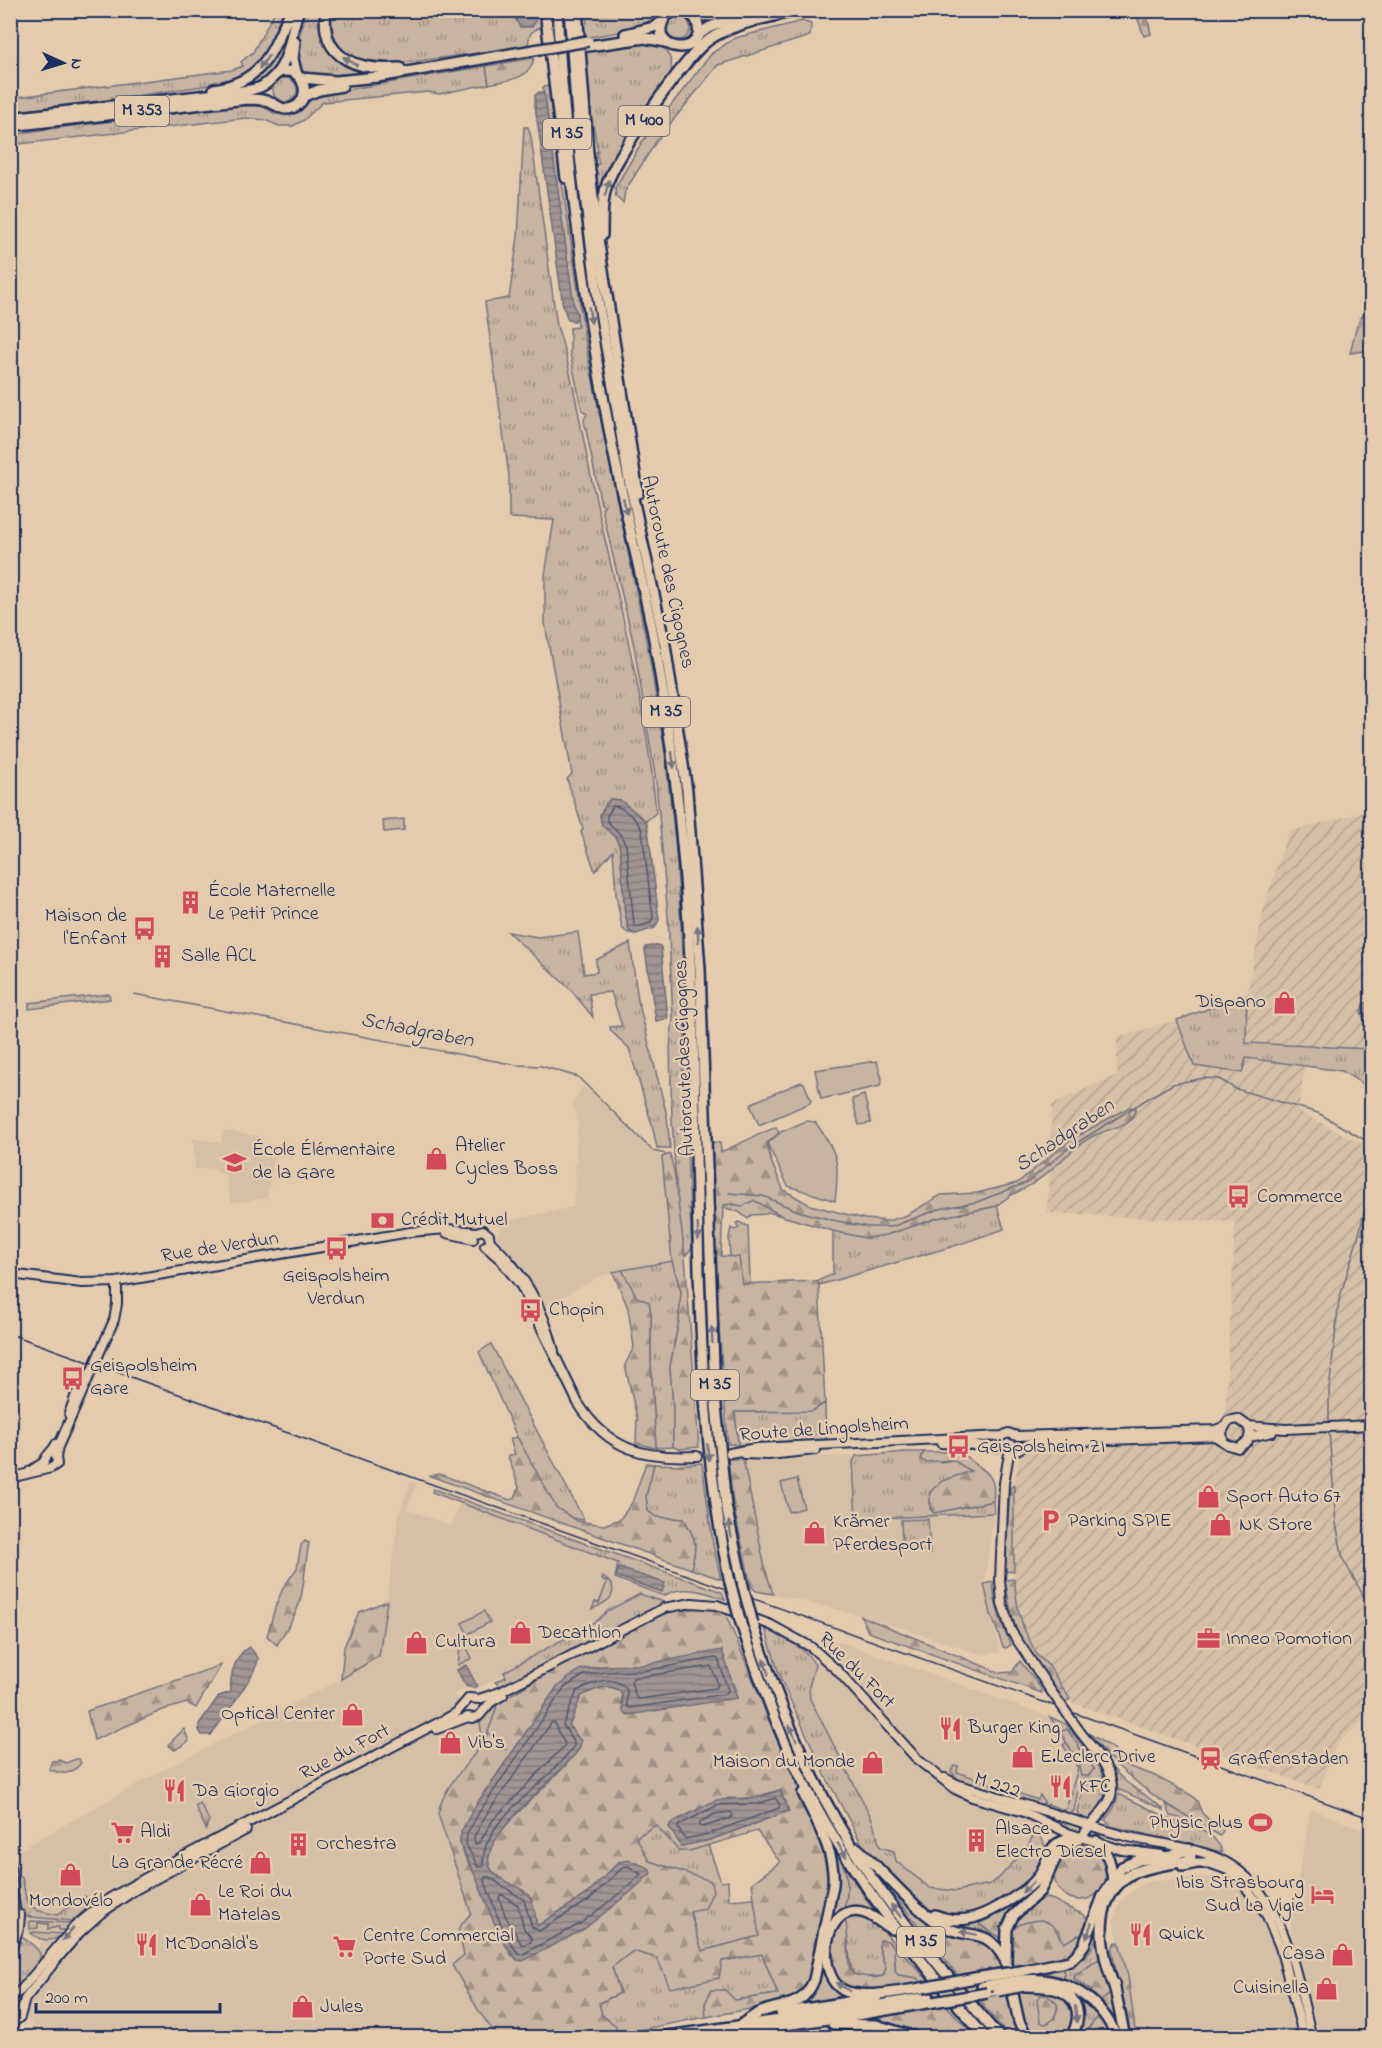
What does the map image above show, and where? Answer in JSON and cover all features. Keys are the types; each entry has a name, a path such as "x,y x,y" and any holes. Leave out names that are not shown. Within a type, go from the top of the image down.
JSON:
{"highway":[{"path":"135,104 225,87 249,78 269,55 291,10"},
{"path":"299,10 284,63 273,77 267,95 280,109 292,108 302,101 304,96 305,90 293,59 298,25 305,10"},
{"path":"326,10 327,30 334,48 343,57 359,66 390,69 529,54"},
{"path":"544,10 572,221 581,257"},
{"name":"Autoroute des Cigognes","path":"557,10 564,108 581,257 609,429 660,674 677,798 688,934 702,1359 708,1450 715,1506 730,1582 761,1685 796,1767 816,1804 861,1881 897,1930 986,2037"},
{"name":"Autoroute des Cigognes","path":"569,10 582,174 598,300 628,475 649,566 675,707 690,826 700,969 715,1396 726,1506 742,1586 782,1710 824,1797 849,1841 891,1905 1000,2037"},
{"path":"577,10 589,165 608,309"},
{"path":"687,11 698,16 713,16 740,10"},
{"path":"588,43 652,38 676,48 682,48 688,46 705,29 716,24 780,10"},
{"name":"M 400","path":"649,566 608,309 602,233 607,183 625,150 683,66 708,40 743,24 798,10"},
{"path":"304,96 327,88 588,43 644,30 662,22 671,11"},
{"path":"687,11 698,25 697,37"},
{"path":"662,22 661,32 666,42"},
{"path":"273,77 287,71 299,77 336,81 378,77 466,62"},
{"name":"M 353","path":"10,118 250,90 262,87 273,77"},
{"name":"M 353","path":"10,126 236,100 265,100 273,104"},
{"path":"742,2024 761,2012 794,2004 811,1987 833,1879 829,1851 764,1702 761,1685"},
{"path":"924,1911 955,1921 970,1920 988,1914 1026,1890 1039,1876 1048,1854 1060,1841 1082,1837"},
{"path":"1028,2037 1019,2022 1006,1962 1007,1929 1013,1916 1040,1891 1060,1849 1082,1837"},
{"path":"849,1841 924,1911 947,1928 979,1935 989,1940 999,1949 1006,1962"},
{"path":"1096,1841 1107,1854 1113,1881"},
{"path":"1022,1979 1070,1961 1079,1952 1084,1945 1103,1896 1122,1867 1140,1860 1172,1856 1189,1849 1191,1855 1188,1859 1133,1873 1118,1885 1105,1903 1101,1928 1115,1989"},
{"path":"1125,2037 1106,1928 1110,1905 1121,1890 1137,1877 1197,1863 1212,1863"},
{"path":"897,1930 889,1928 874,1917 857,1911 849,1912 836,1920 832,1928 826,1960 829,1976 844,1990 867,1994 900,1992"},
{"path":"751,2017 867,2000 975,1978 996,1983"},
{"path":"1022,1979 1056,1989 1072,1999 1078,2020 1077,2027 1070,2037"},
{"path":"753,2032 770,2027 851,2016 984,1990 996,1983 1022,1979 1050,1980 1081,1993 1102,2011 1117,2037"},
{"path":"654,2037 931,2000"},
{"path":"721,2037 859,2023 890,2027 918,2037"}],"main road":[{"name":"Rue de Verdun","path":"10,1275 82,1283 117,1282 410,1232 448,1229 475,1236"},
{"path":"487,1243 489,1235 486,1231 475,1236 476,1245 487,1243 510,1261 529,1287 550,1334 561,1367 588,1419 614,1441 634,1451 659,1456 697,1456"},
{"path":"53,1456 116,1315 117,1282"},
{"path":"1250,1437 1248,1426 1242,1420 1235,1419 1215,1430 1017,1436 1011,1433 1002,1436 999,1441 1003,1452 1009,1454 1031,1443 1194,1436 1215,1436 1231,1447 1238,1448 1250,1437 1286,1429"},
{"path":"1248,1426 1286,1429 1371,1425"},
{"path":"1223,1427 1223,1440"},
{"name":"Route de Lingolsheim","path":"1000,1447 935,1442 768,1455 730,1453 756,1448 1002,1436"},
{"path":"1017,1436 1020,1442 1019,1448"},
{"path":"1009,1454 1004,1483 1000,1577 1002,1603 1011,1631 1107,1770 1112,1790 1108,1803 1082,1837"},
{"path":"46,1465 46,1456 53,1456"},
{"path":"10,1478 46,1465 56,1466 57,1461 53,1456"},
{"name":"Rue du Fort","path":"12,1996 21,1990 75,1926 103,1903 192,1852 449,1717 469,1698 479,1699 492,1695 664,1608 692,1603 717,1605 771,1624 811,1647 838,1671 907,1749 940,1778"},
{"name":"Rue du Fort","path":"11,2023 20,2017 22,2005 80,1932 100,1914 135,1890 447,1724 468,1717 476,1718 491,1702 535,1675"},
{"path":"479,1699 483,1704 483,1711"},
{"path":"463,1706 468,1717"},
{"name":"M 222","path":"940,1778 960,1792 1024,1812 1046,1821 1057,1829 1122,1850 1212,1863"},
{"name":"M 222","path":"940,1778 947,1778 959,1785 1090,1826"},
{"path":"1090,1826 1210,1855 1239,1870 1266,1899 1277,1919 1290,1951 1312,2037"},
{"path":"10,1862 20,1914 19,1928 10,1953"},
{"path":"1212,1863 1228,1870 1242,1882 1267,1916 1280,1947 1304,2037"},
{"path":"10,1939 15,1918 13,1879"},
{"name":"Rue du Fort","path":"12,1996 17,1998 22,2005"}],"shaded area":[{"path":"1371,810 1371,1049 1246,1043 1247,995 1264,906 1288,832"},
{"path":"1177,1020 1194,1066 1245,1058 1305,1067 1298,1111 1362,1144 1372,1153 1371,1190 1362,1234 1372,1234 1371,1719 1365,1718 1336,1746 1319,1789 1072,1703 1049,1666 1037,1655 1024,1629 1018,1609 1014,1585 1014,1485 1024,1432 1216,1426 1225,1415 1235,1222 1047,1213 1052,1104 1117,1075 1117,1038"},
{"path":"583,1085 662,1157 672,1261 603,1275 544,1307 523,1269 496,1237 502,1222 573,1207 578,1123 573,1103"},
{"name":"École Élémentaire de la Gare","path":"223,1130 263,1137 261,1150 277,1153 274,1157 267,1198 231,1203 226,1175 218,1173 215,1168 195,1169 193,1138 221,1143"},
{"path":"856,1456 853,1462 856,1519 994,1513 984,1585 1000,1652 983,1655 861,1615 773,1594 765,1568 743,1459"},
{"path":"411,1481 417,1483 407,1509 451,1526 460,1502 618,1564 615,1578 664,1596 661,1601 640,1594 504,1672 505,1674 475,1690 464,1688 455,1695 462,1717 476,1725 480,1723 483,1742 448,1789 440,1803 438,1813 471,1913 458,1929 464,1955 480,2013 498,2037 33,2037 32,2026 26,2015 33,1996 47,1977 39,1967 42,1955 38,1949 41,1942 31,1936 22,1925 12,1854 161,1771 341,1679 379,1656 399,1514"},
{"path":"827,1637 1050,1717 1067,1742 1063,1745 1078,1767 1067,1807 1063,1810 1045,1812 1049,1818 1039,1836 1034,1833 1027,1848 998,1879 990,1884 956,1891 930,1888 880,1847 872,1819 810,1699 809,1687 815,1665"},
{"path":"1311,1809 1371,1833 1371,2037 1320,2037 1306,1987 1290,1922"},
{"path":"1235,1875 1254,1888 1269,1912 1302,2037 1136,2037 1128,1976 1113,1921 1121,1901 1140,1885 1152,1881"}],"green space":[{"path":"275,11 287,11 264,55 248,71 224,83 11,112 10,98 232,70 243,66 241,62 253,52"},
{"path":"309,11 323,11 322,18 345,63 365,72 322,76 306,73 300,69 297,47"},
{"path":"330,11 540,11 542,27 531,34 528,46 419,61 367,64 349,56 335,42 329,23"},
{"path":"585,11 660,11 653,18 636,27 585,38 584,23 587,23"},
{"path":"1135,11 1146,11 1151,34 1144,36"},
{"path":"678,16 687,19 690,28 687,37 678,40 669,37 666,28 669,19"},
{"path":"802,21 811,24 810,36 718,65 657,140 625,191 623,203 616,197 615,188 642,142 712,53 735,38"},
{"path":"288,26 283,51 277,66 259,82 244,86 263,70"},
{"path":"628,42 659,44 667,51 671,62 671,73 670,78 617,157 598,207 593,165 599,164 596,152 598,151 591,114 585,49"},
{"path":"534,58 532,65 523,75 489,84 486,66"},
{"path":"486,66 489,84 439,94 428,92 323,102 304,120 293,126 279,126 265,120 246,118 11,145 10,136 33,131 233,106 262,106 276,114 289,115 302,109 316,95"},
{"path":"285,78 294,81 297,90 294,99 285,102 276,99 273,90 276,81"},
{"path":"548,86 587,352 648,649 665,753 675,839 681,926 685,1040 682,1049 692,1248 685,1256 677,1199 672,1120 670,1048 673,1019 668,917 656,781 634,646 602,509 604,506 601,504 584,420 587,414 582,410 570,354 570,328 578,327 577,313 574,307 543,87"},
{"path":"524,127 528,127 531,137 557,326 574,388 590,474 631,653 652,773 656,813 646,821 620,800 610,799 600,815 602,825 616,838 620,847 625,913 629,931 636,934 628,933 622,928 616,894 613,851 595,871 581,832 583,829 567,779 572,774 545,624 545,575 554,520 509,518 509,476 485,302 509,298 518,237"},
{"path":"1371,309 1371,350 1350,353 1359,322 1362,316"},
{"path":"404,819 404,830 384,832 383,821"},
{"path":"508,932 538,937 578,932 584,974 597,972 596,960 630,943 638,1000 667,1116 670,1148 657,1148 629,1048 611,1031 610,1027 622,1026 611,992 589,994 593,1017 570,989"},
{"path":"109,994 110,999 29,1009 29,1003"},
{"path":"1247,995 1246,1043 1371,1049 1371,1089 1342,1071 1246,1058 1242,1073 1194,1066 1177,1020"},
{"path":"877,1061 882,1079 880,1086 821,1099 815,1070"},
{"path":"801,1082 804,1083 811,1100 810,1103 759,1125 751,1107 752,1103"},
{"path":"864,1095 871,1123 859,1125 852,1099"},
{"path":"1130,1107 1136,1108 1130,1120 1086,1140 1040,1178 997,1206 937,1218 886,1235 866,1238 833,1231 782,1216 754,1200 743,1206 723,1205 721,1256 739,1257 742,1284 818,1281 825,1403 812,1411 735,1412 738,1445 728,1444 717,1303 712,1142 720,1143 721,1152 776,1127 779,1133 767,1143 771,1161 783,1189 810,1205 865,1219 888,1221 907,1215 941,1195 977,1193 1017,1183 1073,1138"},
{"path":"806,1121 815,1122 829,1142 836,1158 835,1201 788,1186 769,1147 768,1143 781,1132"},
{"path":"670,1154 685,1256 699,1447 679,1449 673,1447 670,1367 679,1320 681,1291 672,1261 662,1157"},
{"path":"1371,1190 1371,1234 1362,1234"},
{"path":"754,1200 782,1216 768,1212 751,1215 748,1219 739,1212 722,1207 731,1204 743,1206"},
{"path":"997,1206 1004,1229 819,1285 818,1281 833,1274 833,1231 866,1238 886,1235 937,1218"},
{"path":"736,1223 748,1226 750,1283 742,1284 739,1258 730,1257 731,1228 734,1230 739,1228"},
{"path":"672,1261 681,1291 679,1320 670,1367 673,1447 656,1448 651,1314 637,1298 622,1270"},
{"path":"622,1270 637,1297 649,1302 656,1448 636,1443 637,1418 625,1365 634,1347 628,1308 613,1272"},
{"path":"491,1344 584,1520 571,1518 556,1508 517,1437 479,1352"},
{"path":"825,1403 826,1439 738,1445 735,1412 812,1411"},
{"path":"517,1437 556,1507 577,1521 604,1525 620,1519 632,1503 646,1463 654,1464 646,1496 648,1511 656,1517 684,1519 695,1543 691,1569 430,1476 439,1474 510,1500 515,1498 519,1487 508,1456 515,1454 510,1439"},
{"path":"925,1452 921,1456 941,1462 953,1460 972,1471 930,1492 930,1509 934,1513 993,1501 994,1513 856,1519 853,1462 856,1456"},
{"path":"925,1452 952,1452 967,1457 991,1478 994,1488 993,1501 934,1513 930,1508 930,1492 942,1481 971,1471 953,1460 925,1462 921,1460 921,1456"},
{"path":"728,1459 743,1459 765,1568 773,1594 756,1591 751,1586 733,1504"},
{"path":"702,1463 713,1544 721,1579 691,1569 695,1543 684,1519 656,1517 648,1511 646,1496 654,1464"},
{"path":"797,1479 804,1508 789,1512 781,1483"},
{"path":"1014,1485 1014,1571 1005,1572 1010,1488"},
{"path":"433,1489 722,1592 725,1599 686,1590 678,1590 664,1596 615,1578 618,1563 432,1492"},
{"path":"928,1519 930,1554 925,1551 909,1552 902,1547 901,1520"},
{"path":"305,1541 309,1543 300,1601 277,1645 267,1636 283,1588 297,1568 301,1545"},
{"path":"603,1577 612,1584 611,1597 592,1609 595,1602 599,1603 607,1582 602,1580"},
{"path":"1014,1579 1018,1609 1024,1629 1037,1655 1049,1666 1070,1699 1065,1702 1020,1638 1012,1618 1005,1580"},
{"path":"993,1582 999,1615 1011,1645 1006,1648 1003,1647 991,1614 984,1584"},
{"path":"640,1594 667,1603 666,1606 638,1617 518,1681 516,1679 501,1686 495,1682 506,1677 504,1672"},
{"path":"387,1601 379,1656 341,1679 344,1647 359,1612"},
{"path":"707,1608 725,1613 825,1850 829,1870 828,1892 809,1984 787,2002 706,2017 705,2004 711,1990 725,1990 735,2000 778,1994 762,1954 722,1961 719,1978 670,1988 657,1958 633,1951 612,1967 620,1993 599,2003 602,2015 616,2026 617,2034 601,2038 498,2037 480,2013 452,1965 464,1955 458,1929 471,1913 438,1814 445,1794 483,1742 498,1702 645,1621 679,1609","holes":["722,1651 737,1698 621,1705 620,1691 610,1687 595,1689 581,1696 569,1726 581,1741 574,1755 496,1838 489,1854 490,1868 531,1899 537,1926 586,1895 619,1862 650,1874 624,1896 512,1956 464,1855 460,1838 474,1808 557,1687 583,1669 642,1665","780,1790 788,1811 710,1840 681,1846 728,1798 748,1798","656,1825 679,1851 689,1851 757,1831 780,1862 752,1883 759,1936 702,1951 690,1912 705,1909 713,1891 711,1881 649,1861 636,1837"]},
{"path":"484,1611 490,1622 468,1634 462,1623"},
{"path":"861,1616 1000,1673 1012,1672 1020,1661 1041,1688 1042,1693 868,1632"},
{"path":"765,1628 799,1647 815,1665 809,1687 810,1699 872,1819 880,1847 894,1851 896,1861 930,1888 956,1891 990,1884 998,1879 1027,1848 1035,1832 1042,1839 1046,1848 1036,1875 1004,1902 975,1914 952,1917 930,1910 879,1865 864,1848 827,1779 781,1680"},
{"path":"461,1639 472,1658 458,1665"},
{"path":"221,1665 196,1708 187,1703 163,1710 94,1740 87,1711"},
{"path":"498,1702 493,1722 483,1742 480,1723"},
{"path":"1050,1717 1066,1724 1100,1769 1105,1783 1091,1779 1083,1782 1078,1791 1074,1811 1069,1814 1046,1808 1048,1804 1066,1809 1078,1768 1063,1745 1067,1742 1080,1767 1094,1769 1067,1730 1060,1732"},
{"path":"184,1729 189,1741 175,1750 168,1745"},
{"path":"1067,1729 1094,1769 1088,1776 1081,1776 1077,1759 1060,1732"},
{"path":"1088,1733 1114,1749 1122,1762 1130,1767 1153,1775 1191,1795 1209,1820 1223,1826 1220,1836 1152,1795 1115,1764"},
{"path":"79,1759 81,1763 70,1772 62,1773 49,1769 52,1761 59,1760 66,1763"},
{"path":"954,1765 958,1766 957,1772 1038,1800 1040,1795 1045,1803 1039,1804 968,1784 958,1779 951,1771"},
{"path":"1109,1765 1126,1782 1164,1810 1118,1789"},
{"path":"1091,1782 1100,1785 1098,1788 1106,1788 1102,1802 1088,1821 1079,1819 1077,1811 1084,1786"},
{"path":"1119,1794 1174,1821 1191,1825 1212,1836 1222,1852 1111,1826 1105,1820 1114,1808"},
{"path":"200,1803 209,1820 206,1829 196,1808 196,1805"},
{"path":"1166,1804 1197,1822 1171,1816"},
{"path":"656,1825 689,1851 708,1845 721,1882 728,1881 729,1900 754,1898 760,1936 702,1951 690,1912 711,1882 649,1861 636,1837"},
{"path":"1080,1848 1094,1852 1102,1860 1106,1874 1102,1888 1094,1896 1080,1900 1066,1896 1058,1888 1054,1874 1058,1860 1066,1852"},
{"path":"839,1858 846,1874 847,1893 844,1908 831,1925 828,1923 836,1860"},
{"path":"842,1863 876,1914 841,1912 846,1901 847,1888"},
{"path":"16,1877 22,1877 27,1903 39,1911 57,1915 84,1896 95,1901 73,1921 22,1916"},
{"path":"888,1884 933,1924 927,1925 924,1933 887,1886"},
{"path":"1046,1898 1053,1899 1085,1916 1089,1925 1089,1942 1064,1943 1058,1930 1008,1937 1021,1913 1032,1904"},
{"path":"1012,1906 1015,1909 1003,1928 1001,1938 980,1925 980,1921"},
{"path":"857,1916 869,1919 878,1925 931,1984 920,1985 917,1978 898,1975 895,1970 895,1959 887,1941 881,1940 879,1947 886,1968 883,1976 861,1977 853,1974 847,1933 842,1922 846,1918"},
{"path":"1041,1920 1053,1926 1064,1943 1078,1935 1083,1936 1078,1949 1067,1959 1010,1969 1009,1940 1014,1928 1020,1924"},
{"path":"30,1921 72,1923 65,1930 59,1930 59,1927 48,1929 48,1924 38,1923 38,1928 30,1929"},
{"path":"980,1921 980,1925 1001,1938 1000,1941 982,1933 949,1925 949,1923 963,1924"},
{"path":"842,1922 846,1923 849,1965 853,1974 873,1978 883,1976 886,1968 879,1947 880,1940 887,1941 894,1947 895,1970 898,1975 917,1978 920,1985 872,1990 842,1986 831,1970 830,1959 831,1944"},
{"path":"933,1924 974,1938 989,1946 997,1954 1002,1967 958,1976 924,1933 927,1925"},
{"path":"31,1933 62,1935 46,1940"},
{"path":"1098,1933 1103,1958 1076,1974 1074,1978 1092,1990 1092,1993 1064,1978 1064,1967 1077,1962 1086,1955 1093,1946"},
{"path":"19,1935 37,1949 42,1962 15,1991 11,1992 11,1956"},
{"path":"1119,1942 1128,1976 1136,2037 1128,2037 1112,1950 1114,1943"},
{"path":"633,1951 657,1958 722,1961 762,1954 778,1994 705,2004 706,2017 617,2034 616,2026 602,2015 599,2003 620,1993 612,1967"},
{"path":"822,1957 828,1983 844,1995 844,1998 797,2006 813,1991"},
{"path":"1103,1958 1111,1993 1101,2001 1092,1993 1092,1990 1074,1979 1076,1974"},
{"path":"1064,1967 1064,1978 1045,1973 1045,1970"},
{"path":"1035,1988 1064,1997 1073,2011 1073,2022 1065,2037 1035,2037 1024,2022 1015,1992","holes":["1053,1999 1058,2009 1040,2021 1040,2014"]},
{"path":"1008,1993 1018,2032 1022,2037 1010,2037 977,1999"},
{"path":"1111,1993 1117,2020 1101,2001"},
{"path":"1041,1995 1047,1995 1057,2004 1054,2017 1050,2022 1044,2024 1040,2021 1037,1999"},
{"path":"1074,1995 1099,2015 1081,2037 1076,2037 1083,2019"},
{"path":"945,2004 975,2037 922,2037 880,2022 878,2017 880,2014"},
{"path":"1099,2015 1111,2037 1081,2038"},
{"path":"850,2029 892,2037 774,2037 811,2032"}],"water":[{"path":"511,11 535,11 535,22 532,27 520,27"},
{"path":"539,92 545,96 574,307 577,313 577,319 573,322 568,320 563,306 535,105 535,95"},
{"path":"610,799 620,800 646,821 648,829 659,920 655,928 636,934 629,931 625,913 620,847 616,838 602,825 600,814"},
{"path":"658,945 661,947 668,1019 656,1021 645,950 646,947"},
{"path":"1371,1001 1371,1022 1365,1022 1361,1012 1363,1004"},
{"path":"619,1568 665,1583 662,1592 616,1576"},
{"path":"249,1647 258,1658 253,1673 211,1735 202,1735 199,1724 219,1696 231,1692 234,1667 240,1655"},
{"path":"722,1650 737,1698 628,1715 623,1712 622,1693 617,1689 602,1687 581,1696 569,1726 581,1741 578,1750 506,1825 490,1852 489,1864 496,1875 521,1889 531,1899 537,1926 586,1895 619,1862 629,1860 649,1868 651,1873 584,1929 523,1961 517,1960 504,1943 460,1844 461,1832 474,1808 557,1687 579,1670 604,1666 642,1665"},
{"path":"466,1665 477,1686 473,1688 466,1686 457,1670"},
{"path":"780,1790 789,1811 710,1840 681,1846 669,1827 671,1823 716,1800 757,1798"}],"waterway":[{"name":"Schadgraben","path":"134,994 517,1065 541,1066 578,1077 653,1151 665,1154"},
{"name":"Schadgraben","path":"729,1193 763,1196 798,1211 832,1220 868,1227 891,1227 939,1209 977,1202 1028,1182 1067,1149 1152,1096 1173,1084 1204,1078 1219,1079 1236,1089 1318,1113 1372,1144"},
{"name":"Schadgraben","path":"1329,1423 1329,1391 1339,1300 1372,1180"},
{"name":"Schadgraben","path":"1329,1431 1336,1523 1343,1559 1372,1611"}],"railway":[{"path":"10,1334 1372,1819"}],"place":[{"name":"École Maternelle Le Petit Prince","path":"190,902"},
{"name":"Maison de l'Enfant","path":"145,928"},
{"name":"Salle ACL","path":"163,956"},
{"name":"Dispano","path":"1284,1002"},
{"name":"Atelier Cycles Boss","path":"437,1158"},
{"name":"École Élémentaire de la Gare","path":"234,1162"},
{"name":"Commerce","path":"1239,1197"},
{"name":"Crédit Mutuel","path":"383,1220"},
{"name":"Geispolsheim Verdun","path":"336,1248"},
{"name":"Chopin","path":"531,1310"},
{"name":"Geispolsheim Gare","path":"72,1378"},
{"name":"Geispolsheim ZI","path":"959,1447"},
{"name":"Sport Auto 67","path":"1208,1497"},
{"name":"Parking SPIE","path":"1050,1521"},
{"name":"NK Store","path":"1221,1525"},
{"name":"Krämer Pferdesport","path":"815,1533"},
{"name":"Decathlon","path":"520,1633"},
{"name":"Inneo Pomotion","path":"1208,1639"},
{"name":"Cultura","path":"417,1642"},
{"name":"Optical Center","path":"353,1714"},
{"name":"Burger King","path":"950,1728"},
{"name":"Vib's","path":"450,1743"},
{"name":"E.Leclerc Drive","path":"1022,1757"},
{"name":"Graffenstaden","path":"1210,1759"},
{"name":"Maison du Monde","path":"873,1762"},
{"name":"KFC","path":"1061,1787"},
{"name":"Da Giorgio","path":"175,1791"},
{"name":"Physic plus","path":"1261,1823"},
{"name":"Aldi","path":"122,1832"},
{"name":"Alsace Electro Diesel","path":"977,1841"},
{"name":"Orchestra","path":"298,1844"},
{"name":"La Grande Récré","path":"261,1863"},
{"name":"Mondovélo","path":"71,1874"},
{"name":"Ibis Strasbourg Sud La Vigie","path":"1322,1895"},
{"name":"Le Roi du Matelas","path":"200,1904"},
{"name":"Quick","path":"1141,1934"},
{"name":"McDonald's","path":"147,1944"},
{"name":"Centre Commercial Porte Sud","path":"345,1947"},
{"name":"Casa","path":"1343,1954"},
{"name":"Cuisinella","path":"1327,1988"},
{"name":"Jules","path":"302,2007"}]}
